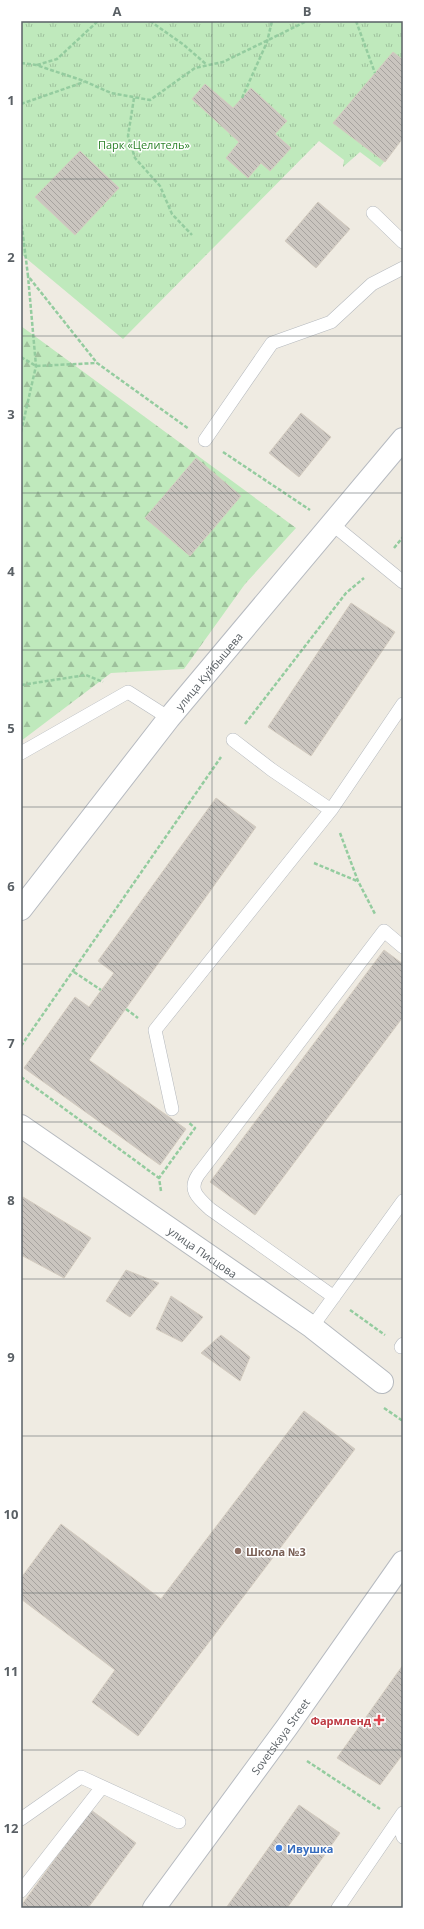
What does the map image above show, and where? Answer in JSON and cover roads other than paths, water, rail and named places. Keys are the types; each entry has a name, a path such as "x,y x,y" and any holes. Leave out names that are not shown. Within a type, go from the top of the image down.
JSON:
{"main road":[{"name":"улица Куйбышева","path":"21,909 170,718 403,438"},
{"name":"улица Писцова","path":"21,1126 312,1327 382,1382"},
{"name":"Sovetskaya Street","path":"154,1908 287,1727 403,1562"}],"lane":[{"path":"374,213 403,242"},
{"path":"205,440 272,343 331,322 372,284 403,268"},
{"path":"332,524 403,582"},
{"path":"21,753 128,692 170,718"},
{"path":"172,1110 155,1030 331,810 403,704"},
{"path":"233,740 272,770 331,810"},
{"path":"334,1297 210,1209 194,1193 193,1186 198,1174 384,931 403,947"},
{"path":"312,1327 403,1201"},
{"path":"21,1819 81,1777 179,1822"},
{"path":"21,1891 102,1786"},
{"path":"400,1816 403,1837"},
{"path":"338,1908 400,1816"}],"place":[{"name":"Школа №3","path":"238,1551"},
{"name":"Фармленд","path":"379,1720"},
{"name":"Ивушка","path":"279,1848"}],"park label":[{"name":"Парк «Целитель»","path":"144,144"}]}
